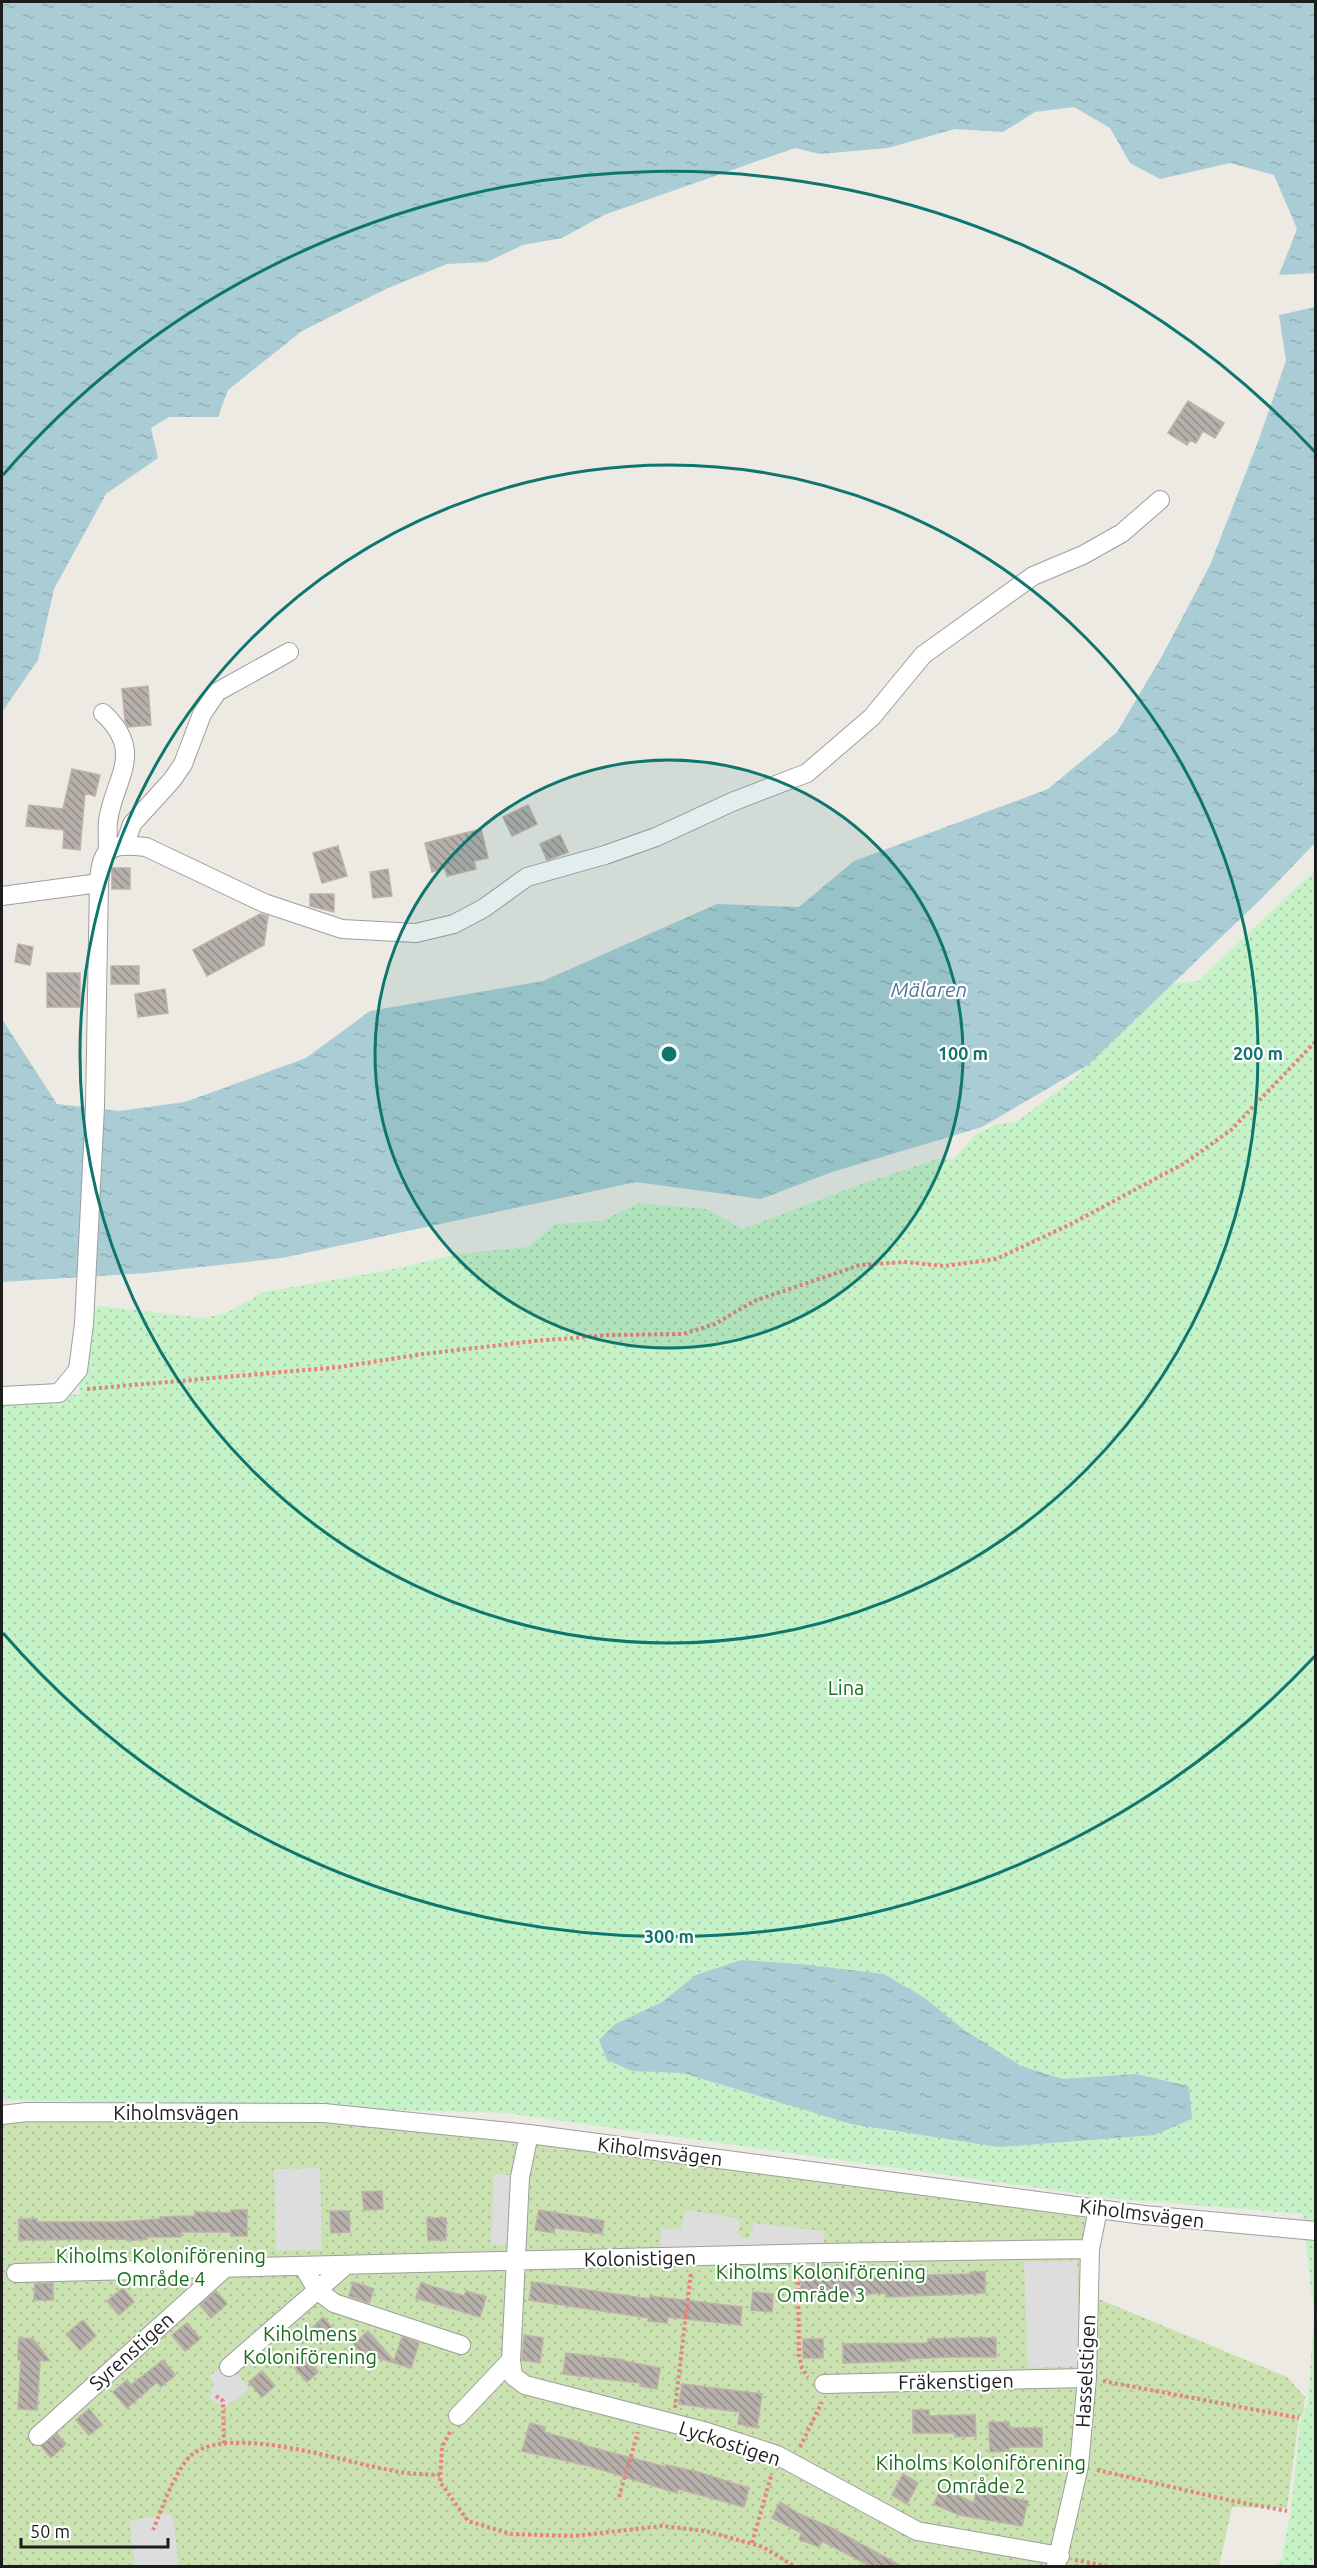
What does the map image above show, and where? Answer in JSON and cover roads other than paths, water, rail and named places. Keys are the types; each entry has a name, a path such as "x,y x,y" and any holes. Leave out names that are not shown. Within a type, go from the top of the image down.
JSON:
{"street":[{"path":"117,847 146,847 264,903 342,929 416,933 454,924 484,908 527,877 605,855 656,837 732,802 807,773 872,717 923,655 1033,576 1083,555 1122,533 1160,500"},
{"path":"2,1396 59,1393 78,1370 84,1324 95,1107 100,861 117,847 132,824 172,780 183,764 202,714 217,692 289,652"},
{"path":"103,713 118,727 124,752 125,769 108,821 117,847"},
{"path":"2,896 66,885 99,883"},
{"name":"Kiholmsvägen","path":"2,2115 27,2112 324,2113 529,2134 1098,2209 1316,2232"},
{"path":"459,2416 511,2360 520,2177 529,2134"},
{"name":"Hasselstigen","path":"1058,2561 1078,2466 1087,2378 1090,2249 1098,2209"},
{"name":"Kolonistigen","path":"515,2261 1090,2249"},
{"path":"16,2273 515,2261"},
{"path":"303,2266 317,2290 334,2303 461,2345"},
{"path":"229,2367 345,2266"},
{"name":"Syrenstigen","path":"38,2436 225,2268"},
{"name":"Lyckostigen","path":"511,2360 513,2376 525,2385 674,2424 785,2459 917,2531 1058,2561"},
{"name":"Fräkenstigen","path":"824,2384 1087,2378"}],"water":[{"path":"2,2 1315,2 1315,273 1279,275 1297,229 1274,175 1230,163 1160,179 1130,163 1110,128 1074,107 1035,112 1003,132 955,129 888,148 820,154 795,148 604,215 562,238 523,245 487,262 447,264 386,289 302,331 228,390 218,417 169,417 151,428 158,458 106,494 54,589 38,660 2,712"},
{"name":"Mälaren","path":"1315,307 1315,843 1262,898 1088,1065 982,1127 832,1172 761,1199 636,1182 282,1258 147,1273 2,1282 2,1019 57,1104 119,1111 185,1102 306,1058 370,1011 543,981 717,904 799,907 854,861 1048,789 1117,732 1162,656 1210,565 1259,439 1286,361 1279,315"},
{"path":"741,1960 884,1974 925,1998 964,2030 1021,2066 1063,2079 1136,2074 1189,2086 1192,2119 1155,2135 999,2147 851,2124 683,2073 632,2071 607,2060 599,2040 615,2024 662,2002 696,1975"}],"park label":[{"name":"Lina","path":"846,1687"},
{"name":"Kiholms Koloniförening Område 4","path":"161,2266"},
{"name":"Kiholms Koloniförening Område 3","path":"821,2282"},
{"name":"Kiholmens Koloniförening","path":"310,2344"},
{"name":"Kiholms Koloniförening Område 2","path":"981,2474"}]}
